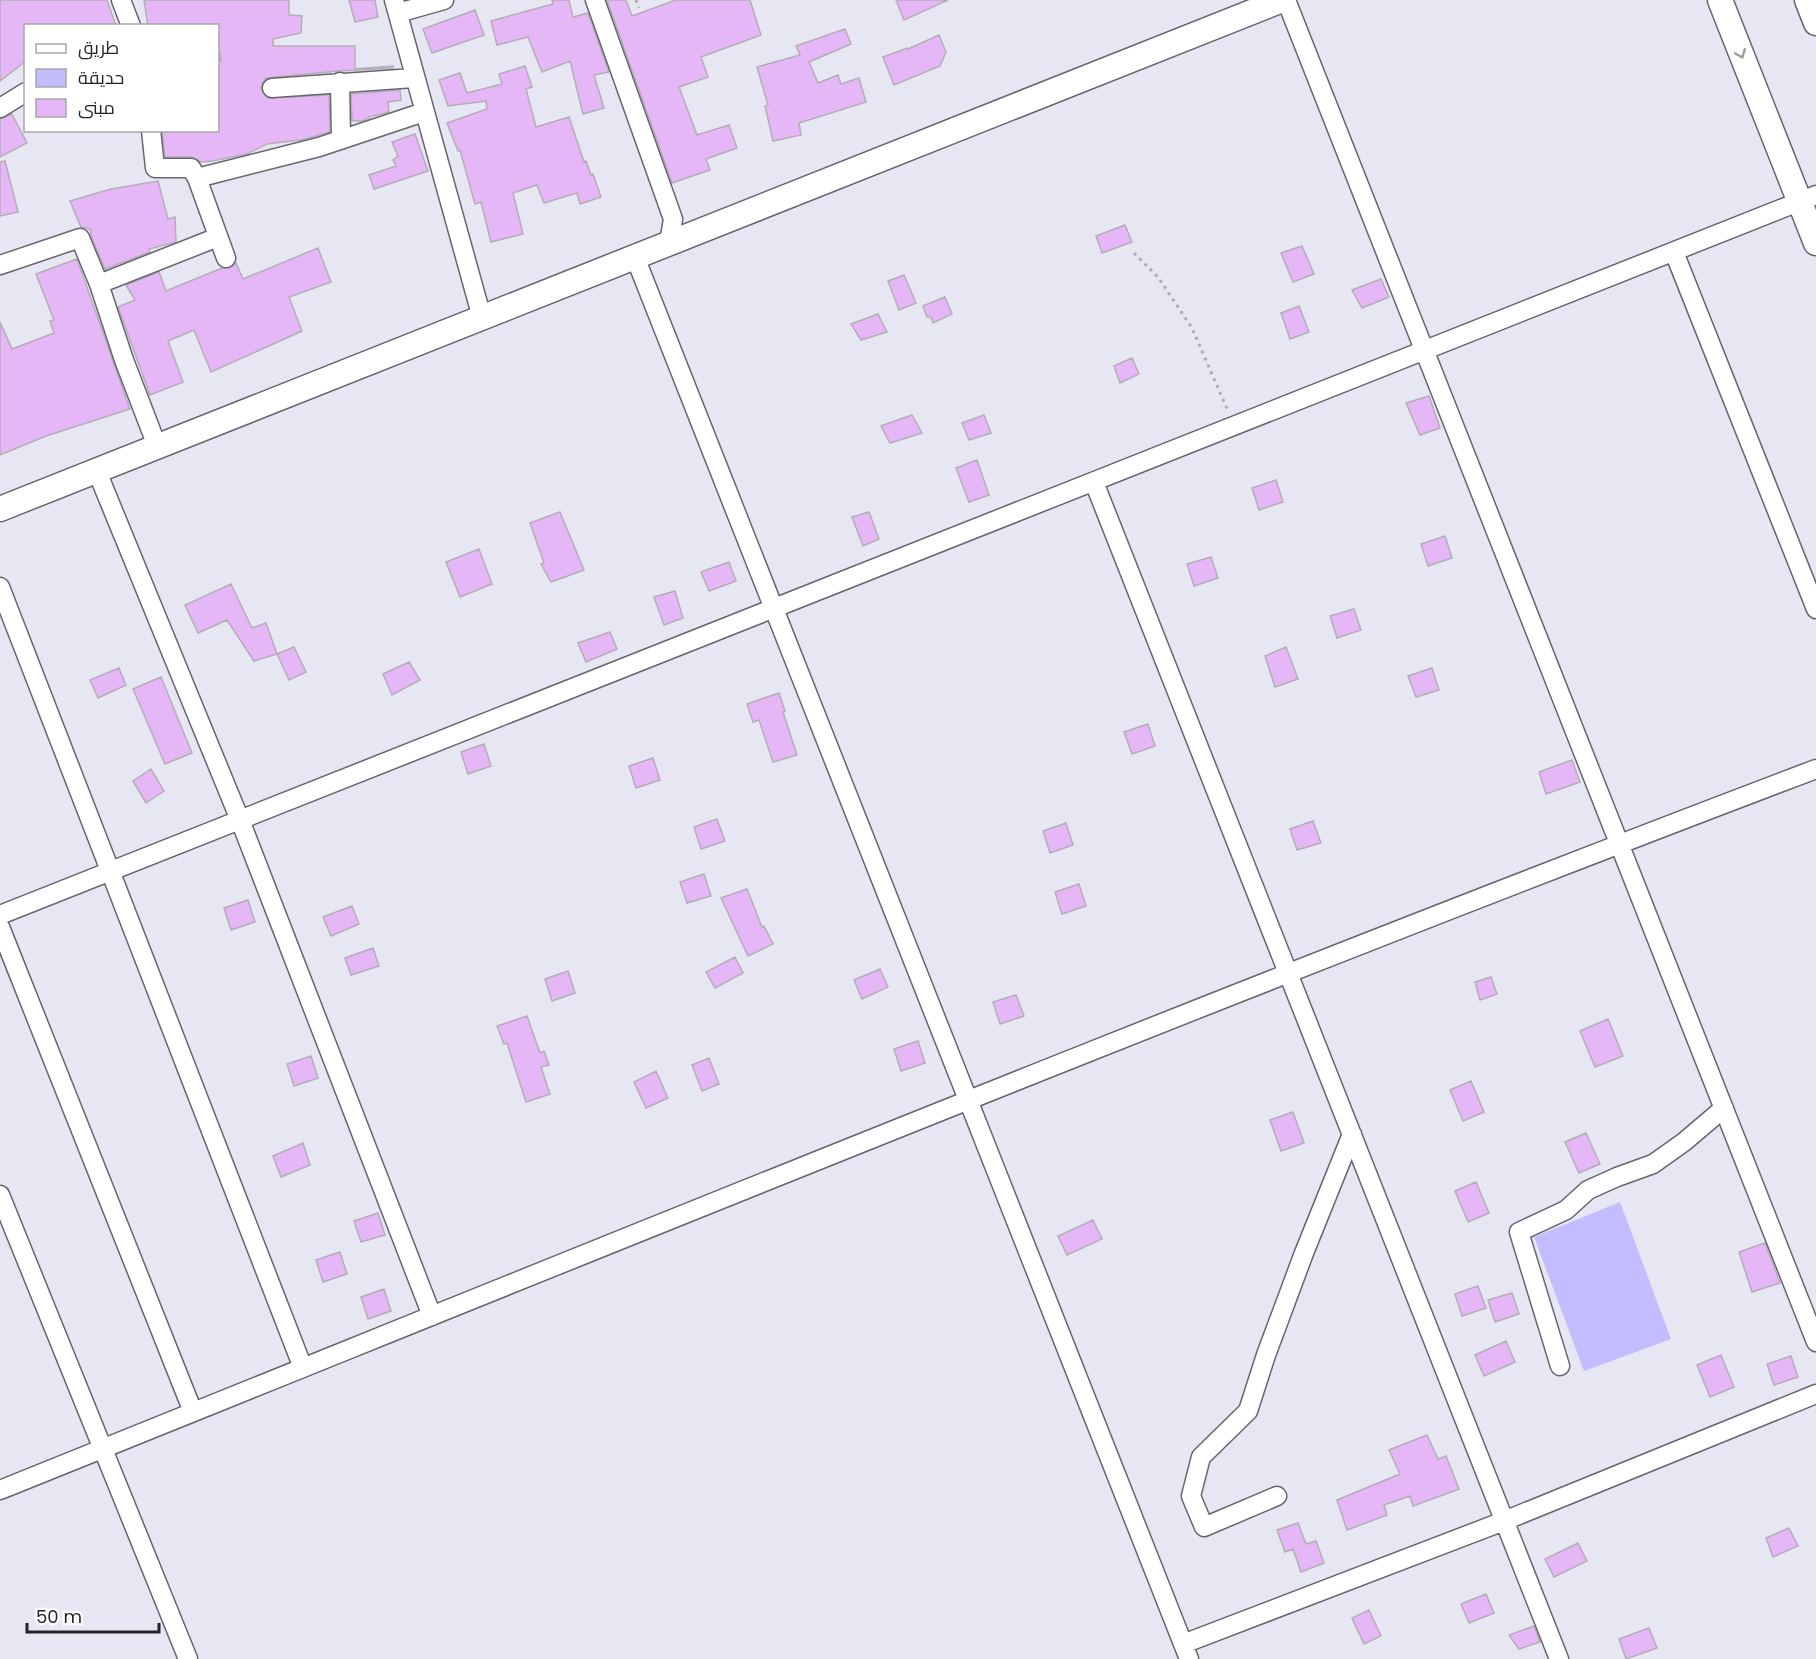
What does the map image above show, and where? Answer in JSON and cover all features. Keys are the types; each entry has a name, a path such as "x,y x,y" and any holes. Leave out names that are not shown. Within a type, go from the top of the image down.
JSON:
{"street":[{"path":"122,0 130,24"},
{"path":"444,0 396,6 482,318"},
{"path":"595,0 673,219 669,243"},
{"path":"0,509 96,469 1284,0 1816,1342"},
{"path":"1719,0 1808,198 1816,243"},
{"path":"1807,0 1816,23"},
{"path":"272,88 414,78"},
{"path":"340,82 341,140"},
{"path":"0,108 24,93"},
{"path":"197,178 341,140 424,112"},
{"path":"151,132 154,168 191,168 197,178 226,258"},
{"path":"0,915 1808,198"},
{"path":"99,284 218,237"},
{"path":"0,265 80,238 99,284 124,360 157,446"},
{"path":"1674,252 1816,609"},
{"path":"635,257 1186,1652 1816,1394"},
{"path":"96,469 240,820 432,1316"},
{"path":"1094,482 1559,1659"},
{"path":"0,587 303,1368"},
{"path":"0,1490 968,1101 1816,769"},
{"path":"0,927 193,1412"},
{"path":"1560,1366 1519,1232 1566,1210 1588,1191 1617,1177 1653,1164 1684,1142 1724,1108"},
{"path":"1277,1496 1204,1527 1191,1496 1201,1457 1248,1411 1300,1263 1352,1134"},
{"path":"0,1195 188,1659"}],"path":[{"path":"636,0 639,8"},
{"path":"1134,253 1158,277 1192,328 1235,426"}],"green space":[{"path":"1620,1202 1671,1339 1584,1371 1534,1237"}],"building":[{"path":"0,0 107,0 115,24 24,24 24,63 0,81"},
{"path":"144,0 289,0 289,15 302,16 301,33 273,39 273,46 355,46 355,69 393,66 393,68 266,78 261,89 268,98 329,95 330,132 301,140 267,144 247,154 213,161 201,162 191,157 165,157 162,132 219,132 219,61 221,61 219,24 148,24"},
{"path":"349,0 375,0 378,17 355,22"},
{"path":"552,0 569,0 573,17 588,13 609,72 594,75 604,108 583,114 570,61 542,72 528,37 497,45 491,21 553,4"},
{"path":"607,0 626,0 632,16 676,0 750,0 761,35 701,57 708,77 679,87 697,135 729,125 737,148 706,159 710,170 672,183"},
{"path":"896,0 948,0 904,20"},
{"path":"475,10 484,35 432,53 423,29"},
{"path":"845,29 851,44 809,62 818,83 838,75 841,84 859,78 866,102 799,123 801,135 773,141 765,106 768,105 757,67 800,55 796,46"},
{"path":"939,35 946,52 940,66 894,85 883,57"},
{"path":"525,66 532,87 526,89 536,127 569,117 584,162 586,161 591,175 593,174 601,197 580,204 577,193 544,203 537,185 513,193 523,234 491,242 481,202 475,204 460,150 458,151 447,123 487,109 486,101 448,106 439,80 460,73 467,93 502,84 499,74"},
{"path":"400,90 401,100 388,102 389,112 362,121 352,121 351,94"},
{"path":"12,114 27,143 0,157 0,119"},
{"path":"415,134 428,171 374,189 369,175 396,166 393,160 398,156 392,142"},
{"path":"5,161 18,212 0,216 0,162"},
{"path":"158,181 168,219 175,217 176,242 149,249 150,252 105,269 90,229 81,227 70,201 111,189"},
{"path":"1125,225 1132,242 1102,253 1096,236"},
{"path":"1302,246 1314,274 1293,282 1281,253"},
{"path":"318,248 331,282 289,297 302,331 211,372 194,330 168,341 183,382 150,395 118,307 135,300 126,285 159,272 166,291 222,268 230,268 236,263 243,279"},
{"path":"77,259 130,409 46,436 0,455 0,322 12,349 54,333 50,321 54,320 36,274"},
{"path":"904,275 916,303 899,310 888,281"},
{"path":"1381,279 1389,297 1362,308 1352,290"},
{"path":"945,297 952,314 933,323 931,317 927,317 923,306"},
{"path":"1299,306 1309,332 1290,339 1281,313"},
{"path":"878,314 887,332 861,340 851,324"},
{"path":"1132,358 1139,374 1120,383 1114,366"},
{"path":"1429,396 1440,428 1420,435 1406,403"},
{"path":"912,415 922,433 890,443 881,426"},
{"path":"984,415 991,433 969,440 962,423"},
{"path":"977,460 989,495 969,502 956,468"},
{"path":"1276,480 1283,502 1259,510 1252,488"},
{"path":"560,512 584,570 551,582 541,564 544,563 530,523"},
{"path":"869,512 879,539 863,546 852,517"},
{"path":"1445,536 1452,558 1428,566 1421,544"},
{"path":"479,549 492,584 460,597 446,562"},
{"path":"1211,557 1218,578 1194,586 1187,564"},
{"path":"729,562 736,581 709,591 701,572"},
{"path":"231,584 252,628 266,623 277,654 254,661 227,620 198,633 185,605"},
{"path":"675,591 683,618 664,625 654,597"},
{"path":"1354,609 1361,630 1337,638 1330,616"},
{"path":"610,632 617,649 586,662 578,643"},
{"path":"294,647 306,672 289,680 277,654"},
{"path":"1286,647 1298,679 1275,687 1265,656"},
{"path":"409,662 420,680 392,695 383,674"},
{"path":"119,668 126,685 98,698 90,680"},
{"path":"1432,668 1439,690 1416,697 1408,676"},
{"path":"161,677 192,753 165,764 133,689"},
{"path":"779,693 797,755 773,762 759,720 753,722 747,704"},
{"path":"1148,724 1155,746 1132,754 1124,732"},
{"path":"484,744 491,766 468,774 461,752"},
{"path":"653,758 660,780 636,788 629,766"},
{"path":"1572,760 1580,782 1546,794 1539,772"},
{"path":"151,769 164,791 146,803 133,781"},
{"path":"717,819 725,841 701,849 694,827"},
{"path":"1313,821 1321,843 1297,850 1290,829"},
{"path":"1066,823 1073,845 1050,853 1043,831"},
{"path":"704,874 711,896 687,903 680,882"},
{"path":"1079,884 1086,906 1062,914 1055,892"},
{"path":"747,889 762,927 764,926 773,944 748,956 721,898"},
{"path":"248,900 255,922 231,930 224,908"},
{"path":"352,906 359,924 331,936 323,917"},
{"path":"373,948 379,966 351,975 345,958"},
{"path":"735,957 743,973 715,988 706,972"},
{"path":"880,969 888,987 862,999 854,980"},
{"path":"568,971 575,993 552,1001 545,979"},
{"path":"1491,977 1497,994 1480,1000 1475,982"},
{"path":"1016,995 1024,1016 1000,1024 993,1002"},
{"path":"527,1016 540,1053 544,1051 549,1065 541,1067 550,1094 526,1102 507,1043 504,1044 497,1026"},
{"path":"1608,1019 1623,1056 1595,1067 1580,1031"},
{"path":"918,1041 925,1063 901,1071 894,1049"},
{"path":"311,1056 318,1078 294,1086 287,1064"},
{"path":"709,1058 719,1084 702,1091 692,1065"},
{"path":"656,1071 668,1098 646,1108 634,1082"},
{"path":"1471,1081 1484,1112 1463,1121 1450,1090"},
{"path":"1293,1112 1304,1143 1281,1151 1270,1120"},
{"path":"1586,1133 1600,1164 1579,1173 1565,1142"},
{"path":"303,1143 310,1165 281,1177 273,1156"},
{"path":"1476,1182 1489,1213 1468,1222 1455,1191"},
{"path":"378,1213 385,1235 361,1242 354,1221"},
{"path":"1093,1220 1102,1239 1067,1255 1058,1236"},
{"path":"1765,1243 1780,1283 1752,1292 1739,1252"},
{"path":"340,1252 347,1274 323,1282 316,1260"},
{"path":"1478,1286 1486,1308 1462,1316 1455,1294"},
{"path":"384,1289 391,1311 368,1319 361,1297"},
{"path":"1512,1293 1519,1314 1495,1322 1488,1300"},
{"path":"1506,1341 1515,1362 1484,1376 1475,1355"},
{"path":"1721,1355 1734,1387 1710,1397 1697,1365"},
{"path":"1791,1356 1798,1377 1774,1385 1767,1364"},
{"path":"1427,1435 1438,1459 1446,1456 1459,1489 1413,1506 1410,1496 1384,1505 1387,1515 1347,1530 1337,1500 1400,1474 1389,1450"},
{"path":"1298,1523 1306,1544 1316,1541 1324,1563 1301,1572 1293,1549 1285,1552 1277,1530"},
{"path":"1789,1528 1798,1546 1773,1557 1766,1538"},
{"path":"1578,1543 1587,1561 1554,1577 1545,1559"},
{"path":"1486,1594 1494,1613 1469,1623 1461,1604"},
{"path":"1369,1610 1381,1636 1364,1644 1352,1618"},
{"path":"1534,1626 1540,1642 1519,1649 1509,1635"},
{"path":"1649,1628 1657,1648 1626,1659 1619,1639"}]}
